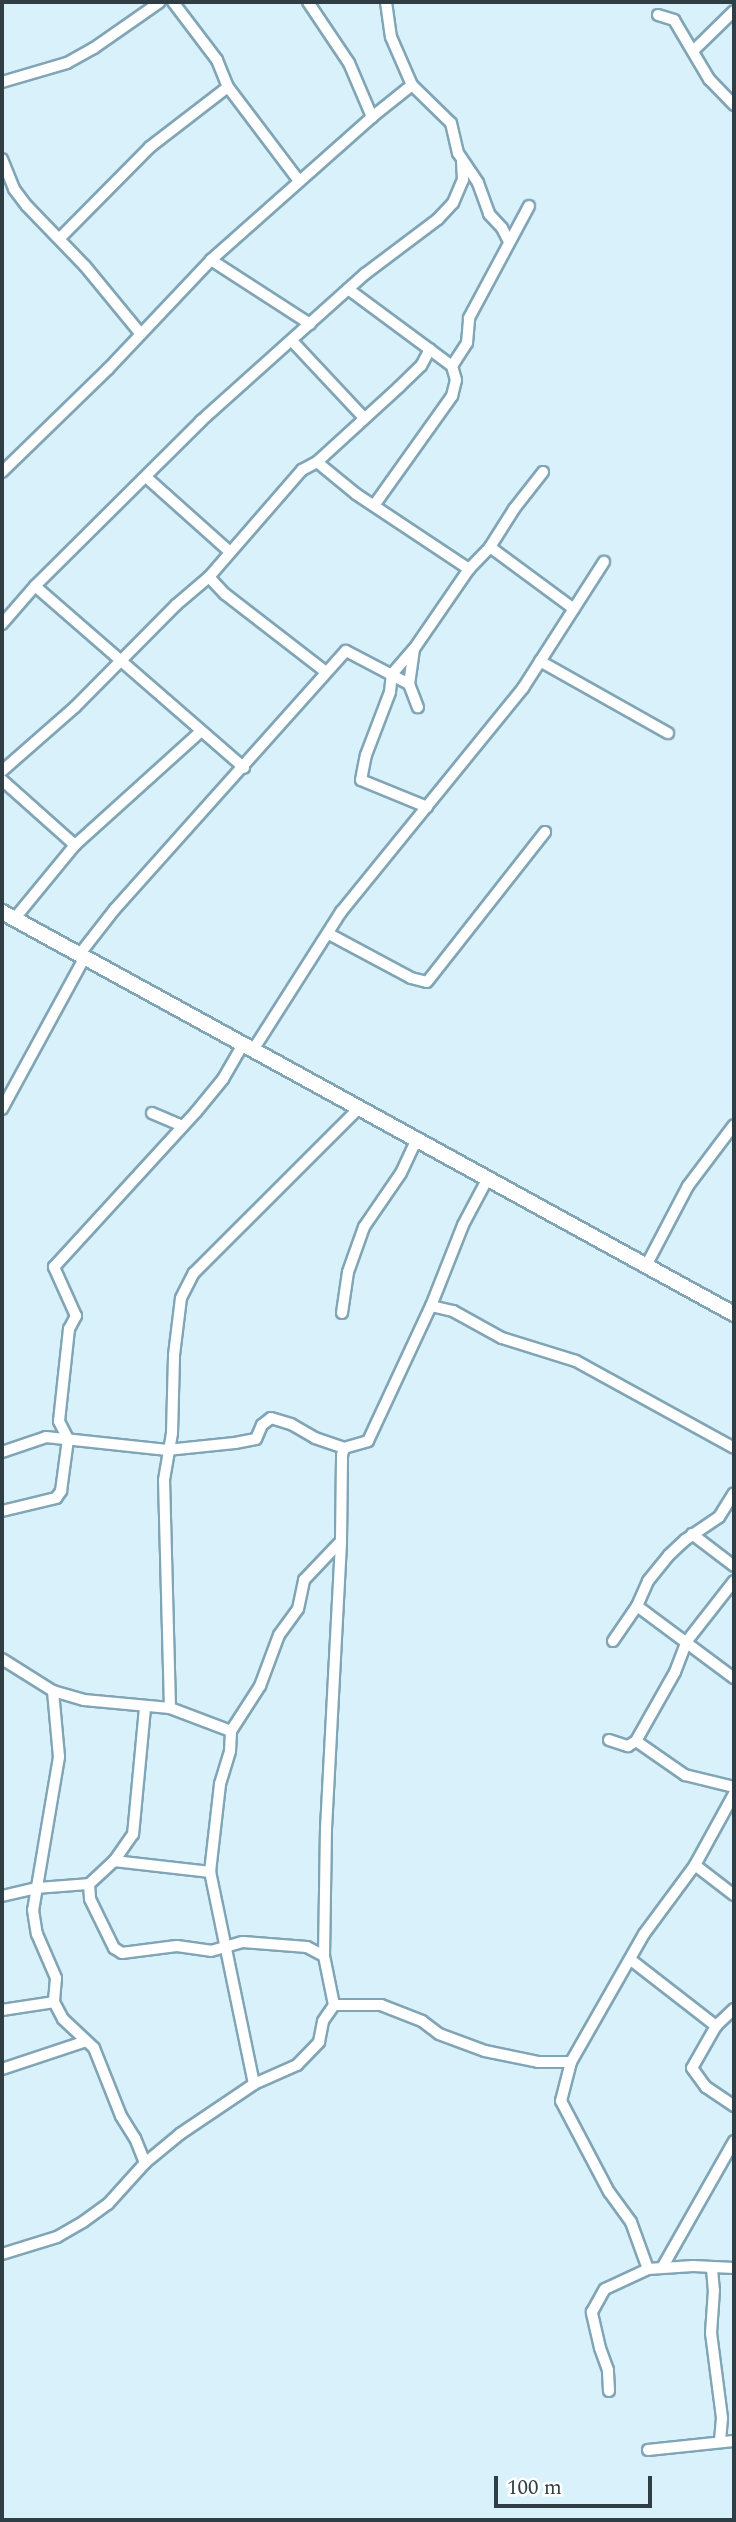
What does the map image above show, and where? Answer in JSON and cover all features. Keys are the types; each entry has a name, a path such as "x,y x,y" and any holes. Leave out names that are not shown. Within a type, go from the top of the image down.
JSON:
{"main road":[{"path":"8,915 734,1314"}],"street":[{"path":"2,82 67,63 94,48 160,2"},
{"path":"173,2 218,60 228,87 299,181"},
{"path":"308,2 349,63 372,117"},
{"path":"3,620 201,421 293,342 348,289 438,219 453,203 463,180 462,162 451,123 412,85 391,37 386,2"},
{"path":"693,51 734,11"},
{"path":"658,15 674,20 709,79 734,105"},
{"path":"2,472 108,369 211,261 372,117 412,85"},
{"path":"61,238 150,147 228,87"},
{"path":"2,159 20,198 61,238 140,333"},
{"path":"462,162 478,183 489,214 502,228 509,242"},
{"path":"452,366 467,343 469,318 529,206"},
{"path":"211,261 310,324"},
{"path":"348,289 452,366 456,380 452,396 374,504"},
{"path":"293,342 364,418"},
{"path":"2,771 123,661 176,605 209,577 302,470 317,462 421,366 430,349"},
{"path":"317,462 356,494 469,569"},
{"path":"427,807 361,780 366,755 390,692 392,674 414,649 469,569 490,547 514,509 543,472"},
{"path":"146,477 230,552"},
{"path":"490,547 574,609"},
{"path":"2,1511 56,1498 61,1490 68,1439 59,1421 69,1329 76,1317 54,1267 248,1048 329,934 341,912 523,688 604,562"},
{"path":"209,577 225,594 327,672"},
{"path":"35,586 244,768"},
{"path":"414,649 409,684 418,708"},
{"path":"2,1108 82,956 115,909 309,697 346,651 409,684"},
{"path":"540,661 667,733"},
{"path":"8,915 75,845 201,731"},
{"path":"2,780 75,845"},
{"path":"329,934 411,978 427,982 545,832"},
{"path":"170,1708 164,1480 172,1433 177,1321 181,1298 194,1273 358,1109"},
{"path":"152,1113 181,1126"},
{"path":"647,1264 688,1186 734,1125"},
{"path":"342,1313 348,1272 364,1227 401,1173 416,1141"},
{"path":"2,1452 46,1437 167,1450 256,1439 262,1425 271,1418 344,1448 368,1441 431,1306 463,1225 488,1178"},
{"path":"431,1306 453,1311 502,1338 576,1361 734,1448"},
{"path":"2,2254 57,2237 82,2222 108,2204 145,2163 180,2134 254,2084 297,2065 319,2042 323,2021 334,2005 324,1956 326,1829 344,1448"},
{"path":"613,1641 637,1606 648,1581 669,1555 692,1534 719,1517 734,1493"},
{"path":"692,1534 734,1566"},
{"path":"254,2084 210,1872 220,1784 230,1751 231,1731 260,1686 279,1635 298,1609 304,1580 341,1541"},
{"path":"609,1740 628,1746 636,1741 675,1672 687,1641 734,1581"},
{"path":"637,1606 734,1678"},
{"path":"2,1660 53,1691 84,1700 110,1700 145,1708 170,1708 231,1731"},
{"path":"53,1691 59,1756 33,1910 37,1934 56,1978 54,2003 63,2019 83,2042 94,2048 121,2116 135,2138 145,2163"},
{"path":"2,1896 37,1888 89,1884 114,1861 133,1834 145,1708"},
{"path":"636,1741 685,1775 734,1787"},
{"path":"648,2269 631,2222 609,2192 561,2101 571,2063 649,1927 695,1865 734,1794"},
{"path":"114,1861 210,1872"},
{"path":"695,1865 734,1895"},
{"path":"89,1884 90,1899 100,1923 114,1948 122,1953 161,1947 211,1951 243,1942 307,1947 324,1956"},
{"path":"631,1960 716,2026"},
{"path":"2,2010 54,2003"},
{"path":"334,2005 381,2005 422,2021 439,2035 485,2051 538,2062 571,2063"},
{"path":"734,2009 716,2026 692,2068 706,2087 734,2106"},
{"path":"2,2069 83,2042"},
{"path":"662,2269 734,2141"},
{"path":"609,2391 608,2370 594,2328 592,2312 605,2289 648,2269 693,2266 734,2268"},
{"path":"712,2269 714,2290 711,2333 722,2418 720,2441"},
{"path":"649,2450 734,2441"}]}
